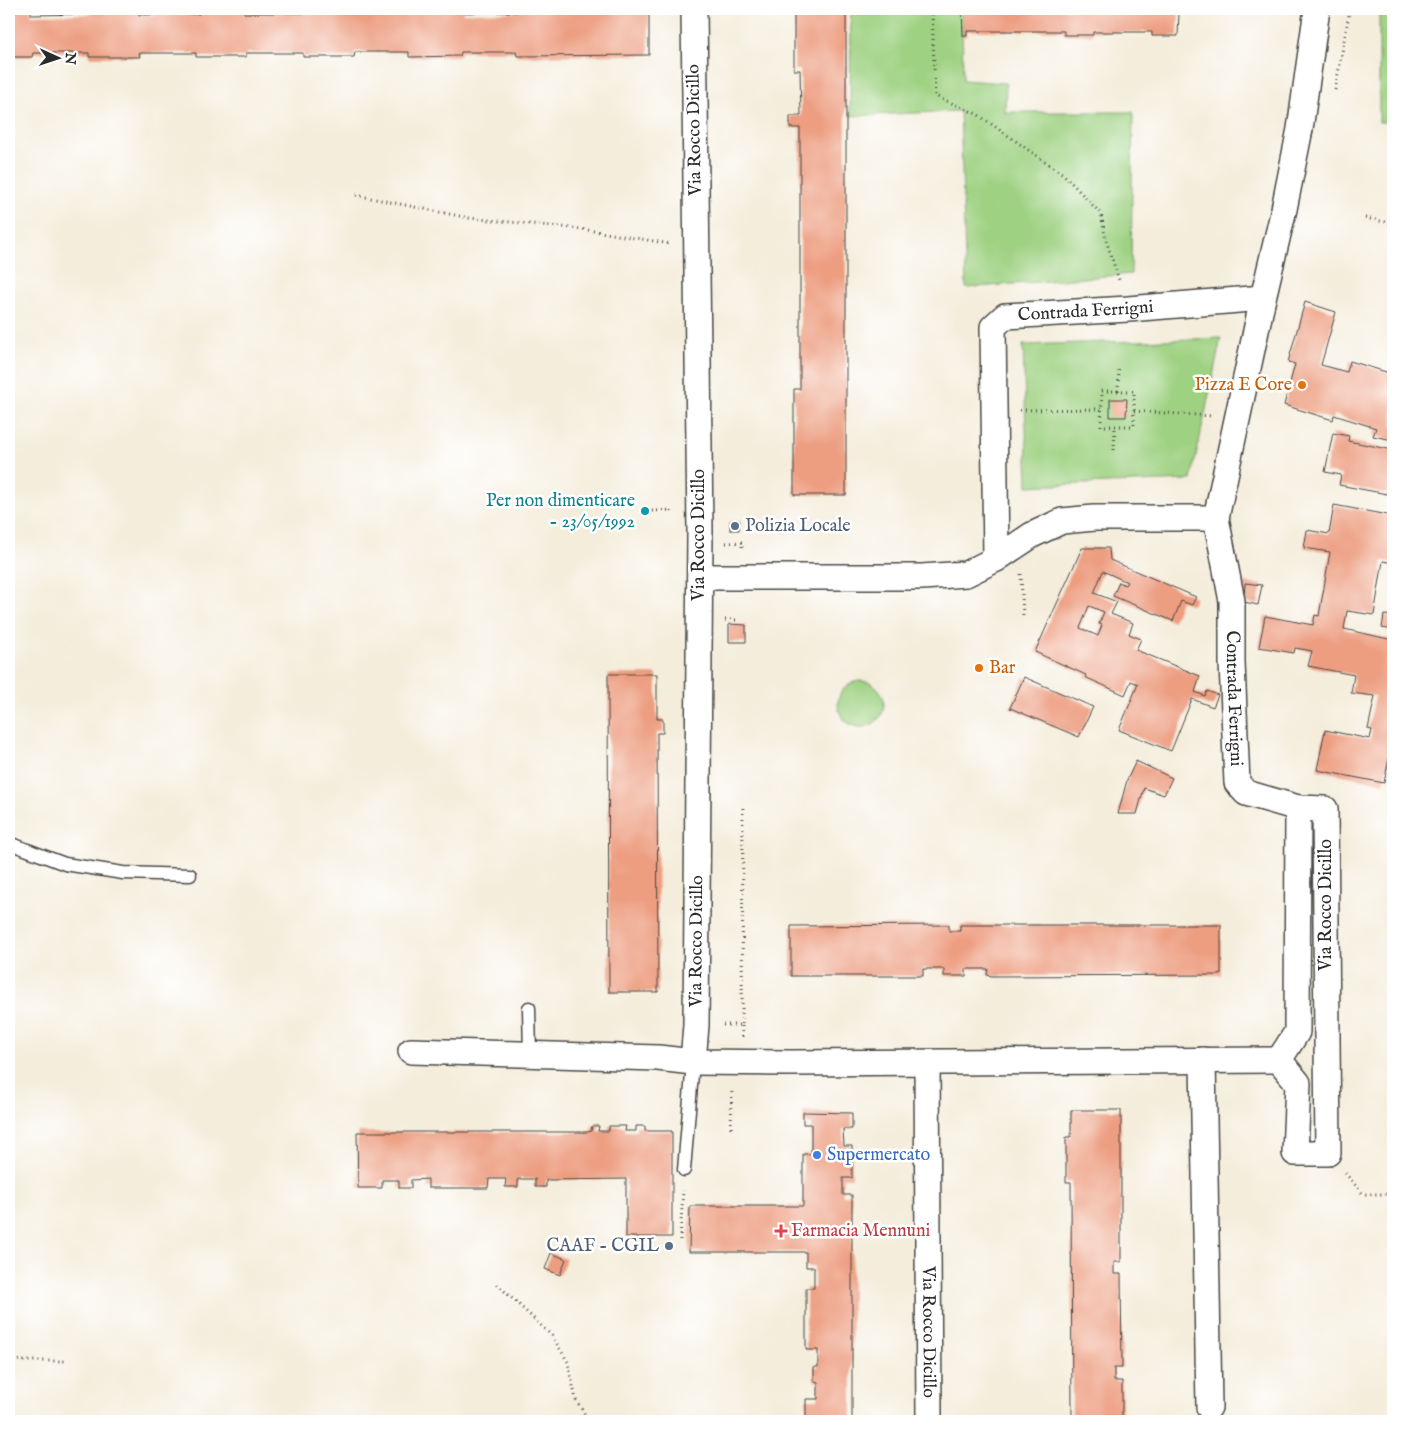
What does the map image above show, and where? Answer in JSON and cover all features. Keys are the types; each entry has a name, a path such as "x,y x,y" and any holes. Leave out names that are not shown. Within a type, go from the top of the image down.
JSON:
{"street":[{"name":"Via Rocco Dicillo","path":"693,1062 696,1025 700,577 694,9"},
{"name":"Contrada Ferrigni","path":"1298,808 1246,793 1237,783 1232,663 1232,601 1216,518 1300,129 1317,9"},
{"name":"Contrada Ferrigni","path":"996,559 993,327 1005,316 1128,309 1262,298"},
{"path":"700,577 922,577 966,574 996,559 1032,535 1062,521 1094,518 1216,518"},
{"name":"Via Rocco Dicillo","path":"1279,1060 1297,1032 1298,808 1325,809 1328,1153"},
{"path":"411,1051 658,1058 693,1062 927,1063 1279,1060 1298,1083 1295,1153 1328,1153"},
{"path":"1203,1060 1209,1407"},
{"name":"Via Rocco Dicillo","path":"927,1063 929,1421"}],"lane":[{"path":"9,843 65,864 123,873 190,875"},
{"path":"529,1008 530,1054"},
{"path":"684,1170 693,1062"}],"path":[{"path":"932,9 935,96 977,114 1063,174 1101,214 1106,240 1128,309"},
{"path":"356,196 469,218 582,229 697,249"},
{"path":"1365,218 1385,222 1393,228"},
{"path":"1118,391 1119,368"},
{"path":"1102,391 1134,391 1134,426 1101,426 1102,409 1102,391"},
{"path":"993,410 1102,409"},
{"path":"1134,411 1237,417"},
{"path":"1114,450 1115,426"},
{"path":"652,510 671,510"},
{"path":"696,1025 742,1025 743,804"},
{"path":"1328,1153 1363,1194 1393,1194"},
{"path":"680,1240 684,1170"},
{"path":"497,1284 552,1336 568,1362 576,1400 589,1421"},
{"path":"9,1357 21,1361 65,1361"}],"green space":[{"path":"851,9 962,9 963,80 1006,83 1005,112 1133,112 1131,274 966,288 960,111 850,116"},
{"path":"1379,9 1393,9 1393,122 1379,122"},
{"path":"1221,338 1191,480 1028,486 1023,345"},
{"path":"861,681 874,685 880,691 884,704 880,717 874,723 861,727 848,723 842,717 838,704 842,691 848,685"}],"building":[{"path":"199,9 243,9 244,13 306,13 306,9 350,9 350,12 411,12 411,9 463,9 463,13 516,12 516,9 649,9 649,55 517,56 516,52 461,52 460,56 409,57 409,52 355,52 354,57 303,57 303,53 246,53 246,57 196,57 196,53 139,53 140,57 89,57 89,53 33,53 32,57 9,57 9,10 31,10 31,15 91,14 91,11 139,11 139,15 199,14"},
{"path":"794,9 846,9 846,495 794,495 794,389 800,389 800,128 790,128 790,116 801,116 800,70 794,70"},
{"path":"962,9 1183,9 1183,13 1179,13 1178,36 1152,36 1152,32 1093,32 1093,35 1064,35 1064,31 967,31 967,36 963,36"},
{"path":"1305,302 1336,312 1321,365 1347,372 1350,361 1393,374 1393,440 1373,436 1376,428 1334,415 1333,420 1284,405 1295,364 1288,362"},
{"path":"1110,399 1127,399 1126,417 1110,417"},
{"path":"1333,433 1349,436 1348,441 1393,450 1393,464 1387,494 1339,485 1341,475 1325,472"},
{"path":"1334,505 1393,516 1393,563 1383,561 1374,615 1347,611 1344,629 1393,640 1393,743 1384,783 1317,770 1325,730 1370,739 1372,730 1368,729 1375,696 1351,693 1354,675 1308,666 1312,651 1295,648 1294,653 1259,647 1265,616 1313,625 1315,615 1319,616 1330,552 1304,548 1307,530 1329,534"},
{"name":"Polizia Locale","path":"730,521 740,521 739,530 730,530"},
{"path":"1082,548 1109,548 1110,560 1196,597 1192,605 1181,601 1173,621 1113,596 1119,582 1125,585 1127,582 1103,571 1094,593 1117,602 1111,614 1133,623 1129,634 1141,639 1136,650 1200,676 1195,692 1205,696 1207,691 1218,695 1213,707 1192,699 1171,751 1119,730 1138,684 1131,681 1125,695 1035,652","holes":["1089,606 1104,612 1099,624 1102,625 1098,636 1080,628"]},
{"path":"1245,583 1262,585 1258,605 1244,602"},
{"path":"1384,615 1393,616 1393,630 1382,628"},
{"path":"729,624 746,625 746,642 729,642"},
{"path":"608,674 657,674 657,719 663,719 663,733 657,733 658,992 609,992"},
{"path":"1024,677 1093,707 1079,737 1010,708"},
{"path":"1136,761 1172,778 1164,795 1144,788 1137,814 1118,814 1127,780"},
{"path":"949,925 949,931 960,931 960,925 1221,925 1221,975 992,976 987,975 988,969 966,969 966,976 944,976 944,969 923,969 923,976 791,976 791,926"},
{"path":"1071,1110 1121,1110 1121,1262 1114,1262 1114,1274 1121,1274 1122,1368 1114,1368 1114,1381 1122,1381 1122,1421 1072,1421 1071,1182 1066,1182 1066,1137 1071,1137"},
{"path":"803,1112 852,1113 852,1129 843,1129 844,1146 852,1146 852,1178 843,1178 843,1195 852,1195 852,1421 806,1421 806,1399 818,1399 818,1382 814,1381 814,1367 818,1367 818,1350 806,1350 806,1288 814,1288 814,1267 806,1267 806,1252 689,1252 690,1206 803,1206 803,1154 811,1154 811,1124 803,1124"},
{"path":"592,1126 599,1126 598,1131 609,1131 609,1126 626,1126 625,1131 636,1131 636,1126 645,1126 645,1131 672,1131 672,1237 626,1237 626,1179 546,1180 546,1187 535,1187 535,1179 518,1179 518,1187 505,1187 506,1179 489,1179 488,1188 428,1188 428,1179 411,1180 411,1188 399,1188 399,1180 382,1180 382,1188 358,1188 357,1132 588,1132 591,1131"},
{"path":"551,1253 566,1259 560,1275 545,1269"}],"place":[{"name":"Pizza E Core","path":"1302,385"},
{"name":"Per non dimenticare - 23/05/1992","path":"645,511"},
{"name":"Polizia Locale","path":"735,526"},
{"name":"Bar","path":"979,668"},
{"name":"Supermercato","path":"817,1155"},
{"name":"Farmacia Mennuni","path":"781,1231"},
{"name":"CAAF - CGIL","path":"669,1246"}]}
